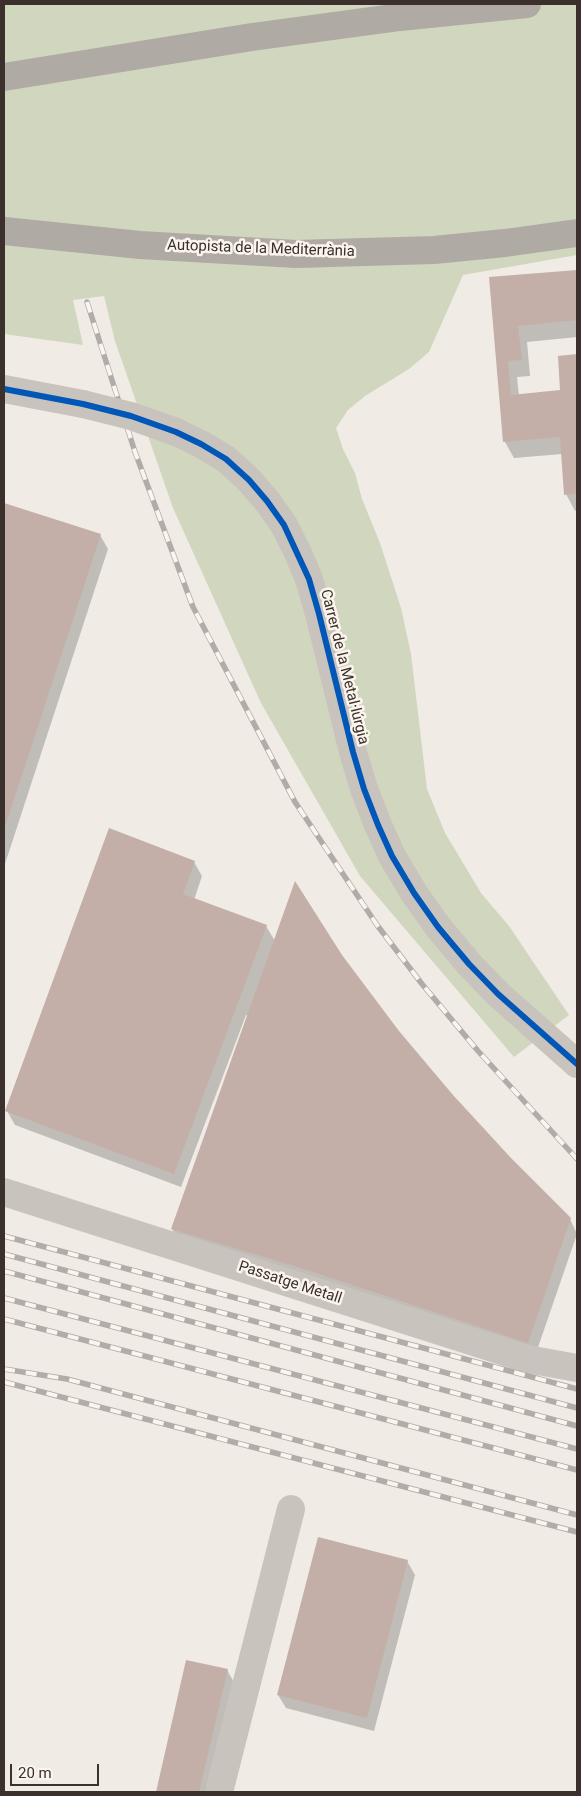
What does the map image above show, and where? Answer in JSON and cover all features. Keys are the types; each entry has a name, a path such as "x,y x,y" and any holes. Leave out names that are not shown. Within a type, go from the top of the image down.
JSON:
{"highway":[{"path":"4,77 311,29 400,17 527,4"},
{"name":"Autopista de la Mediterrània","path":"4,231 140,245 296,254 362,253 452,248 577,233"}],"street":[{"name":"Carrer de la Metal·lúrgia","path":"4,389 83,404 131,416 176,432 226,459 249,480 267,501 284,526 309,579 364,789 392,856 438,927 469,964 498,994 577,1064"},
{"name":"Passatge Metall","path":"4,1192 528,1359 577,1368"},
{"path":"219,1792 291,1509"}],"green space":[{"path":"4,4 577,4 577,255 463,275 429,352 409,369 365,396 348,410 336,428 343,449 355,473 362,499 380,543 401,608 411,654 427,789 445,833 481,893 509,926 569,1015 514,1057 360,876 261,703 173,508 115,341 104,296 73,300 83,345 4,334"}],"building":[{"path":"577,270 577,320 518,326 522,360 508,361 511,395 560,390 558,356 577,354 577,493 564,495 560,437 503,442 489,277"},
{"path":"4,503 101,534 4,830"},
{"path":"109,828 195,861 183,894 267,925 174,1174 5,1111"},
{"path":"295,881 342,955 399,1031 453,1095 511,1158 571,1218 528,1343 307,1270 171,1229"},
{"path":"318,1537 408,1560 367,1718 277,1695"},
{"path":"186,1660 228,1669 199,1792 156,1792"}],"railway":[{"path":"87,302 135,452 193,607 295,802 377,925 422,984 478,1051 577,1159"},
{"path":"4,1236 577,1389"},
{"path":"4,1254 577,1408"},
{"path":"4,1271 577,1426"},
{"path":"4,1298 577,1449"},
{"path":"4,1319 577,1470"},
{"path":"4,1369 67,1379 577,1515"},
{"path":"4,1382 577,1532"}],"cycle path":[{"path":"4,389 83,404 131,416 176,432 226,459 249,480 267,501 284,525 309,579 364,789 392,856 414,893 438,927 469,964 498,994 577,1064"}]}
